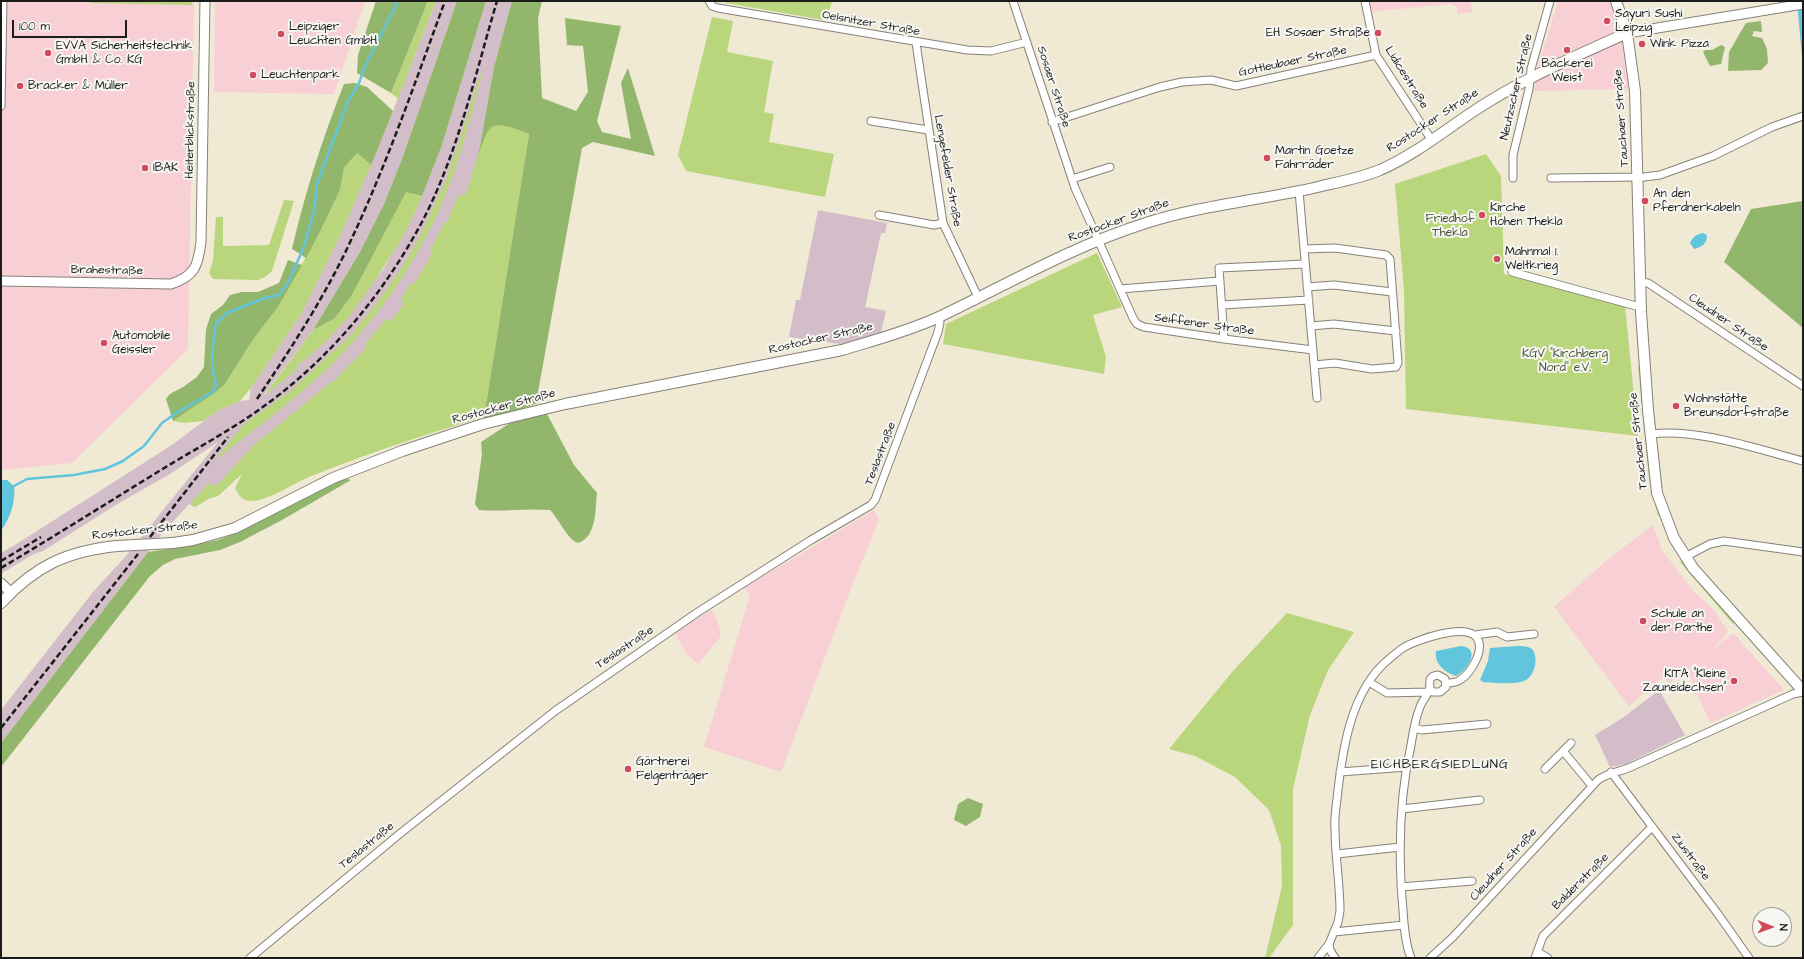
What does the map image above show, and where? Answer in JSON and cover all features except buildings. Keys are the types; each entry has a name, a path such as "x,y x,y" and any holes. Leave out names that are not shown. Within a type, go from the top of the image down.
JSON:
{"main road":[{"name":"Tauchaer Straße","path":"1616,1 1626,33 1635,91 1640,307 1657,493 1674,538 1693,568 1803,691"},
{"name":"Rostocker Straße","path":"1,604 26,579 57,560 81,551 117,546 173,543 193,540 235,528 333,478 402,450 483,424 565,404 842,350 886,337 938,318 978,297 1098,240 1146,223 1184,212 1299,191 1362,177 1406,156 1489,101 1530,79 1626,33"}],"street":[{"path":"1,106 2,1"},
{"name":"Heiterblickstraße","path":"199,258 201,242 205,1"},
{"name":"Sosaer Straße","path":"1013,1 1072,179 1098,240"},
{"name":"Lidicestraße","path":"1365,1 1376,56 1431,139"},
{"name":"Neutzscher Straße","path":"1512,178 1513,155 1531,69 1550,1"},
{"name":"Oelsnitzer Straße","path":"710,4 916,43 956,49 991,51 1027,42"},
{"path":"1626,33 1798,4"},
{"name":"Lengefelder Straße","path":"916,43 943,223 978,297"},
{"name":"Gottleubaer Straße","path":"1052,122 1160,87 1182,82 1211,80 1236,86 1376,56"},
{"path":"1551,178 1660,175 1713,156 1772,127 1802,117"},
{"path":"871,121 928,130"},
{"path":"1072,179 1110,166"},
{"path":"1299,191 1317,398"},
{"path":"879,215 934,225 943,223"},
{"name":"Seiffener Straße","path":"1098,240 1137,324 1144,327 1224,339 1313,350"},
{"path":"1304,249 1335,248 1386,255 1390,259 1398,362 1394,368 1372,369 1335,363 1314,365"},
{"name":"Brahestraße","path":"1,281 171,284 184,280 190,275 196,267 199,258"},
{"path":"1224,339 1219,268 1305,264"},
{"path":"1512,272 1640,307"},
{"path":"1120,290 1220,282"},
{"name":"Cleudner Straße","path":"1640,282 1648,283 1803,386"},
{"path":"1307,287 1334,285 1392,292"},
{"path":"1222,305 1309,300"},
{"name":"Teslastraße","path":"250,958 402,832 561,706 698,612 811,540 871,505 875,500 938,332 940,322 938,318"},
{"path":"1311,326 1334,324 1396,331"},
{"path":"1651,434 1669,432 1710,438 1803,460"},
{"path":"1685,557 1710,544 1724,541 1803,552"},
{"path":"1,583 11,593"},
{"path":"1318,958 1329,944 1340,910 1335,828 1340,772 1351,724 1359,701 1369,682 1387,660 1403,648 1434,636 1455,632 1467,631 1475,635 1478,639 1479,651 1474,664 1460,681 1446,683"},
{"path":"1475,635 1497,632 1507,637 1534,634"},
{"path":"1369,682 1387,693 1429,691 1440,692 1446,687 1446,683 1442,677 1434,676 1429,682 1429,691 1420,706 1414,728 1407,766 1402,809 1400,847 1404,925 1411,958"},
{"name":"Cleudner Straße","path":"1430,958 1453,937 1592,786 1611,772 1622,771 1793,694 1803,691"},
{"path":"1414,728 1422,730 1487,724"},
{"path":"1545,769 1571,743"},
{"path":"1563,751 1592,786"},
{"path":"1340,772 1407,766"},
{"name":"Ziustraße","path":"1611,772 1718,914 1749,958"},
{"path":"1402,809 1480,800"},
{"name":"Balderstraße","path":"1536,955 1543,936 1652,827"},
{"path":"1336,854 1400,847"},
{"path":"1401,887 1472,881"},
{"path":"1334,932 1404,925"},
{"path":"1329,944 1330,950 1335,958"},
{"path":"1536,955 1548,958"}],"shaded area":[{"path":"1,1 194,1 188,349 72,463 1,470"},
{"path":"215,1 365,1 334,94 214,92"},
{"path":"436,1 457,1 402,159 384,204 360,252 313,330 263,396 295,371 299,363 305,360 324,343 346,319 384,268 414,215 442,145 486,1 512,1 494,67 478,157 466,194 392,328 218,496 210,498 195,507 189,504 161,535 1,743 1,710 93,592 126,556 218,442 170,474 114,506 43,551 34,554 2,573 1,553 172,445 217,411 240,401 249,400 251,388 302,313 341,234 393,111"},
{"path":"1365,1 1471,1 1472,12 1458,14 1457,7 1450,4 1367,12"},
{"path":"1558,1 1610,1 1620,31 1629,89 1534,91 1537,70"},
{"path":"818,210 887,223 885,233 881,233 865,307 886,311 881,332 841,344 789,337 796,300 800,300"},
{"path":"874,510 879,520 852,586 781,772 704,747 750,596 744,588"},
{"name":"Schule an der Parthe","path":"1653,525 1662,550 1694,592 1714,610 1728,632 1710,652 1733,633 1784,690 1710,723 1688,672 1700,660 1670,683 1663,677 1629,706 1554,607 1607,560"},
{"path":"711,610 717,619 721,636 698,664 686,653 675,633"},
{"path":"1659,690 1685,735 1626,764 1610,767 1595,735 1624,717"}],"green space":[{"path":"90,1 192,1 192,5 90,3"},
{"path":"376,1 428,1 391,93 357,73 358,55"},
{"path":"428,1 436,1 398,99 391,93"},
{"path":"457,1 486,1 442,145 422,196 406,192 352,295 335,318 313,330 360,252 384,204 402,159"},
{"path":"512,1 542,1 538,18 542,98 576,111 588,92 583,46 567,45 565,18 621,26 597,121 602,132 631,139 621,83 628,68 655,156 593,142 582,148 538,392 545,400 483,424 529,134 507,126 494,126 486,135 478,157 494,67"},
{"path":"724,1 832,1 827,17 824,20 726,3"},
{"path":"712,17 733,21 727,52 773,61 764,112 774,114 769,142 834,154 825,197 686,171 678,155"},
{"path":"1761,21 1762,32 1754,31 1752,36 1762,38 1767,49 1768,63 1761,70 1728,71 1729,52 1746,23"},
{"path":"1721,45 1725,47 1721,64 1710,66 1703,52 1705,50 1712,50"},
{"path":"481,72 481,78 465,136 446,193 423,242 394,289 361,333 324,372 284,407 214,461 243,425 290,391 350,336 380,299 403,266 419,238 445,182"},
{"path":"355,83 367,87 393,111 371,165 357,153 344,168 340,190 306,258 292,249 303,207 322,144 344,84"},
{"path":"495,124 505,125 529,134 486,406 483,415 473,420 334,467 260,500 247,501 238,494 235,488 242,474 218,496 210,498 195,507 190,504 208,484 217,485 253,446 333,382 366,348 366,343 386,319 391,321 404,304 401,299 410,284 415,283 432,254 430,251 444,223 447,222 458,196 466,194 484,136 489,128"},
{"path":"357,153 371,165 341,234 302,313 251,388 240,401 217,411 203,421 184,423 173,421 215,393 225,384 252,341 278,307 321,230 340,190 344,168"},
{"path":"1486,154 1501,176 1504,274 1625,306 1638,436 1406,409 1404,291 1395,184"},
{"path":"406,191 422,196 398,245 370,288 347,319 324,343 305,360 299,363 295,371 263,397 313,330 335,318 352,295"},
{"path":"284,200 294,201 272,271 265,277 258,280 213,279 209,273 213,260 216,217 223,217 223,246 269,245"},
{"path":"1803,201 1803,328 1724,262 1751,209"},
{"path":"1097,253 1122,307 1093,315 1106,357 1104,374 943,344 946,324"},
{"path":"288,260 302,265 278,307 252,341 225,384 215,393 173,421 166,399 170,394 197,377 204,367 206,329 211,314 223,305 230,295 242,292 258,292 279,283"},
{"path":"1638,366 1640,366 1654,493 1660,515 1658,516 1649,478"},
{"path":"547,414 574,465 597,493 592,529 584,540 578,543 570,537 550,510 479,510 475,504 482,454 481,442 513,421"},
{"path":"345,478 351,480 282,520 240,542 220,550 175,559 163,565 150,576 1,767 1,743 148,552 195,545 218,540 237,533"},
{"path":"1682,560 1735,621 1733,624 1680,562"},
{"path":"1287,613 1354,632 1328,670 1310,715 1293,789 1293,925 1269,958 1265,958 1282,886 1281,846 1269,810 1235,777 1195,756 1169,749 1233,671"},
{"path":"968,798 983,804 980,817 966,826 954,820 958,804"}],"water":[{"path":"1797,1 1803,1 1803,68"},
{"path":"1703,233 1707,235 1705,243 1694,249 1690,243 1691,241 1697,235"},
{"path":"1,480 7,480 14,486 14,498 12,510 1,531"},
{"path":"1461,646 1471,651 1472,655 1468,665 1456,676 1441,667 1437,660 1436,651"},
{"path":"1517,646 1529,647 1534,652 1536,661 1534,670 1529,678 1522,682 1512,683 1483,682 1480,680 1488,661 1490,648"}],"waterway":[{"path":"14,486 27,479 74,475 105,469 123,461 144,446 162,423 176,413 213,392 216,385 213,371 212,353 216,323 227,313 262,299 279,295 288,283 303,249 314,212 317,184 348,101 359,83 365,66 398,1"}],"railway":[{"path":"257,399 296,340 320,300 352,238 390,150 445,1"},
{"path":"1,568 226,431 267,404 313,365 355,322 391,274 422,222 435,196 465,113 497,1"},
{"path":"150,537 228,437"},
{"path":"1,561 41,537"},
{"path":"1,728 138,554"}],"place":[{"name":"Sayuri Sushi Leipzig","path":"1607,21"},
{"name":"EH Sosaer Straße","path":"1378,33"},
{"name":"Leipziger Leuchten GmbH","path":"281,34"},
{"name":"Wink Pizza","path":"1642,44"},
{"name":"Bäckerei Weist","path":"1567,50"},
{"name":"EVVA Sicherheitstechnik GmbH & Co. KG","path":"48,53"},
{"name":"Leuchtenpark","path":"253,75"},
{"name":"Bracker & Müller","path":"20,86"},
{"name":"Martin Goetze Fahrräder","path":"1267,158"},
{"name":"IBAK","path":"145,168"},
{"name":"An den Pferdnerkabeln","path":"1645,201"},
{"name":"Kirche Hohen Thekla","path":"1482,215"},
{"name":"Mahnmal 1. Weltkrieg","path":"1497,259"},
{"name":"Automobile Geissler","path":"104,343"},
{"name":"Wohnstätte Breunsdorfstraße","path":"1676,406"},
{"name":"Schule an der Parthe","path":"1643,621"},
{"name":"KITA \"Kleine Zauneidechsen\"","path":"1734,681"},
{"name":"Gärtnerei Felgenträger","path":"628,769"}],"district":[{"name":"EICHBERGSIEDLUNG","path":"1440,765"}],"park label":[{"name":"Friedhof Thekla","path":"1450,226"},
{"name":"KGV \"Kirchberg Nord\" e.V.","path":"1565,361"}]}
